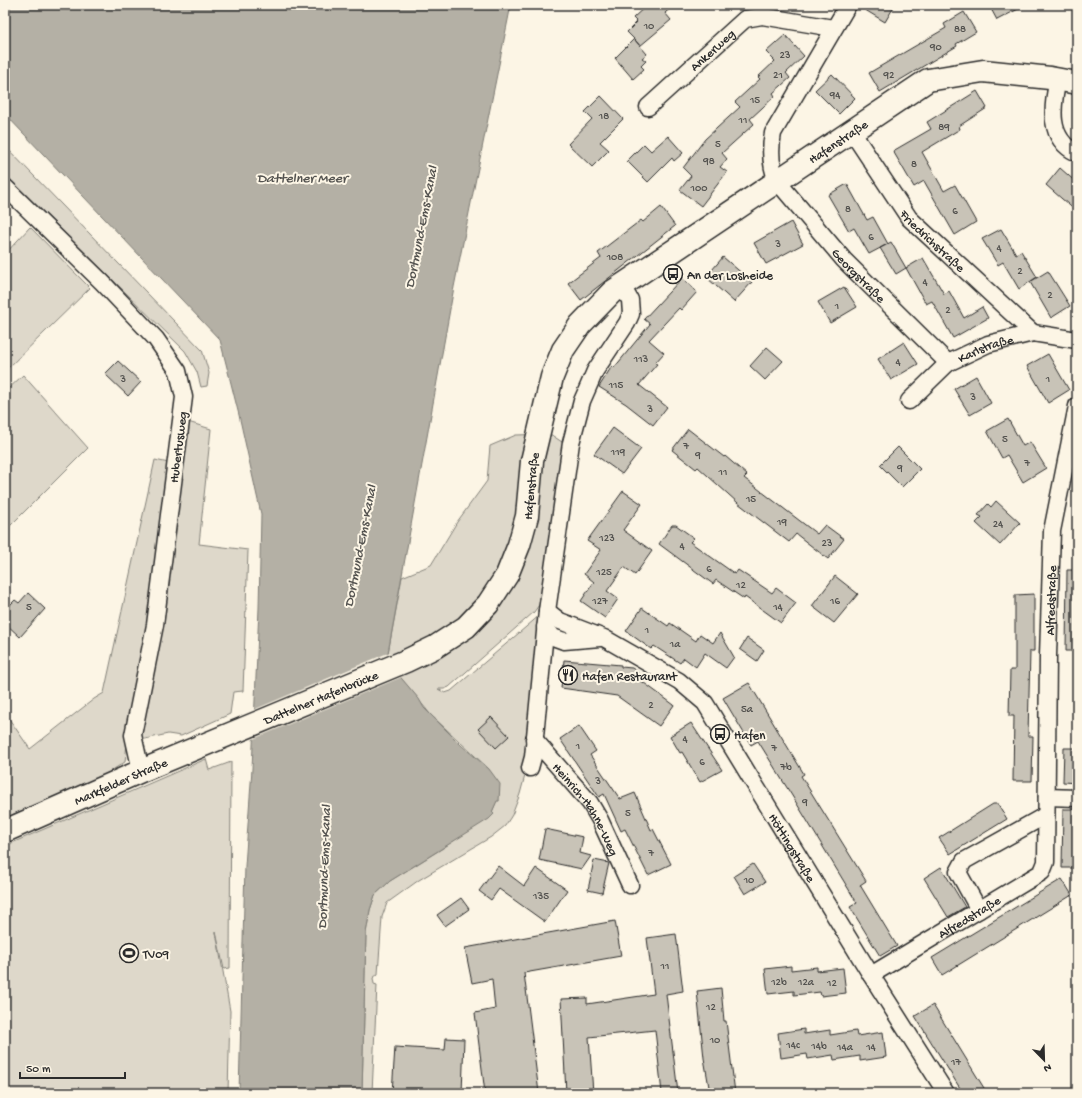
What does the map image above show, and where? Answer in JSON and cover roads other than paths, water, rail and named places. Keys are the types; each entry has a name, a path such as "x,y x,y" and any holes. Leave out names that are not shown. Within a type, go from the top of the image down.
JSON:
{"street":[{"path":"777,181 770,152 773,133 833,28 848,5"},
{"name":"Ankerweg","path":"648,107 746,19 762,16 833,28"},
{"name":"Hafenstraße","path":"406,661 436,647 466,627 488,604 507,575 519,545 527,516 532,461 552,377 563,350 580,325 595,308 621,284 852,132 928,80 983,72 1067,81"},
{"path":"1067,81 1052,105 1054,121 1059,138 1068,149 1077,153"},
{"name":"Friedrichstraße","path":"852,132 909,218 1034,333"},
{"name":"Georgstraße","path":"777,181 844,260 948,363"},
{"name":"Hubertusweg","path":"5,188 102,282 156,339 178,371 184,398 154,625 132,735 141,771"},
{"path":"530,768 546,611 571,443 582,401 595,371 627,323 631,314 630,300 621,284"},
{"name":"Karlstraße","path":"909,401 948,363 988,344 1034,333 1077,340"},
{"name":"Alfredstraße","path":"871,975 1042,872 1046,862 1052,531 1077,406"},
{"name":"Höttingstraße","path":"546,611 560,621 604,638 679,681 705,703 871,975 946,1093"},
{"path":"545,627 553,636 564,641 604,638"},
{"name":"Dattelner Hafenbrücke","path":"236,732 406,661"},
{"name":"Markfelder Straße","path":"5,831 141,771 236,732"},
{"name":"Heinrich-Hahne-Weg","path":"534,739 590,803 600,820 630,885"},
{"path":"1047,797 1077,798"},
{"path":"980,910 958,872 964,861 1046,815"}],"water":[{"name":"Dattelner Meer","path":"5,5 511,5 454,287 388,653 391,666 419,699 424,708 461,745 489,769 500,784 499,801 497,801 492,812 494,814 489,819 390,881 375,895 370,910 366,933 362,1093 239,1093 245,866 252,769 259,608 261,514 239,415 220,340 5,114"}],"place":[{"name":"An der Losheide","path":"673,274"},
{"name":"Hafen Restaurant","path":"568,675"},
{"name":"Hafen","path":"720,734"},
{"name":"TV09","path":"129,953"}],"water label":[{"name":"Dortmund-Ems-Kanal","path":"420,227"},
{"name":"Dortmund-Ems-Kanal","path":"359,546"},
{"name":"Dortmund-Ems-Kanal","path":"323,867"}]}
